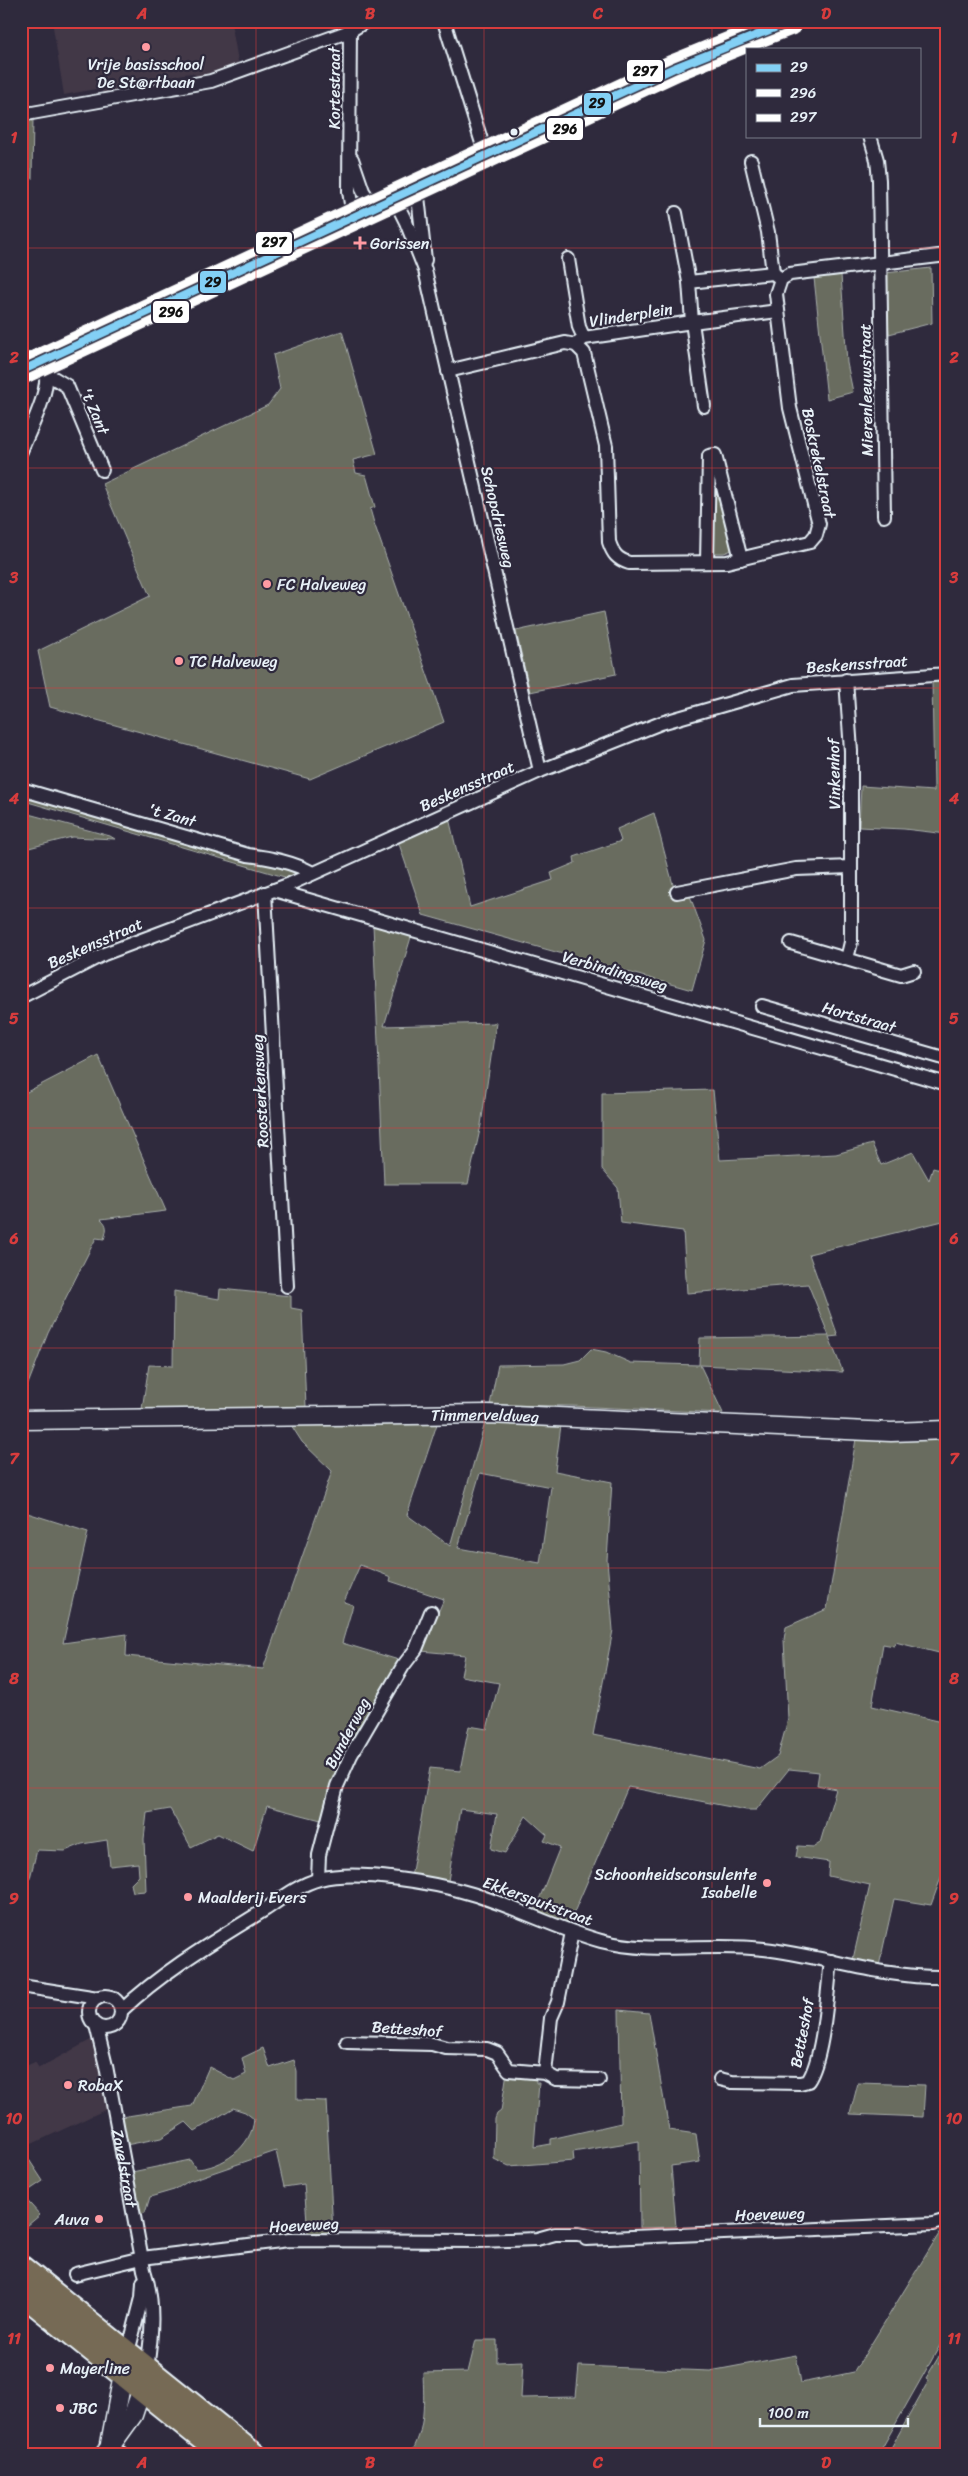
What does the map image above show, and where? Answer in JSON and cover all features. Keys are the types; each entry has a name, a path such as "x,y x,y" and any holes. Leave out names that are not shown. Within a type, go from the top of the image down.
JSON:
{"highway":[{"path":"21,2267 255,2455"},
{"path":"21,2293 222,2455"}],"main road":[{"path":"21,371 45,368 417,187 674,68 793,21"}],"street":[{"path":"21,115 211,81 366,21"},
{"path":"444,21 486,156"},
{"name":"Kortestraat","path":"350,26 351,154 349,191 353,217"},
{"name":"Mierenleeuwstraat","path":"871,138 877,160 881,263 884,516"},
{"name":"Kortestraat","path":"351,154 363,191 374,208"},
{"name":"Boskrekelstraat","path":"580,341 606,446 609,542 613,554 619,560 629,563 727,562 810,542 816,535 818,524 790,408 776,294 777,276 751,161"},
{"name":"Schopdriesweg","path":"417,187 425,252 425,270"},
{"name":"Schopdriesweg","path":"394,198 406,222 425,270 540,771"},
{"name":"Vlinderplein","path":"676,213 689,282 692,322"},
{"path":"689,282 777,276 947,255"},
{"path":"448,371 580,341 568,259"},
{"name":"Vlinderplein","path":"580,341 692,322 778,311"},
{"path":"692,322 704,406"},
{"path":"21,451 45,391 45,368"},
{"name":"'t Zant","path":"45,368 67,386 102,470"},
{"path":"707,562 709,456 715,456 741,559"},
{"name":"Beskensstraat","path":"21,997 104,954 270,892 540,771 633,733 691,712 793,685 947,674"},
{"name":"Vinkenhof","path":"846,680 851,751 851,942 848,959"},
{"name":"'t Zant","path":"21,789 248,854 300,866 313,873"},
{"path":"677,892 796,870 851,867"},
{"name":"Verbindingsweg","path":"270,892 947,1084"},
{"name":"Roosterkensweg","path":"270,892 287,1286"},
{"path":"791,943 901,975 914,971"},
{"name":"Hortstraat","path":"762,1006 947,1059"},
{"path":"908,1042 947,1054"},
{"name":"Timmerveldweg","path":"21,1420 488,1414 891,1432 947,1430"},
{"name":"Bunderweg","path":"318,1879 320,1847 338,1786 361,1739 403,1666 416,1649 431,1612"},
{"name":"Ekkersputstraat","path":"122,2010 147,1986 257,1914 318,1879 336,1876 355,1876 449,1887 602,1941 647,1948 741,1947 793,1953 907,1976 947,1977"},
{"path":"544,2073 551,2018 558,2002 572,1932"},
{"name":"Betteshof","path":"720,2079 732,2082 800,2083 808,2081 812,2074 818,2050 831,1961"},
{"name":"Zavelstraat","path":"21,1986 104,1997"},
{"name":"Ekkersputstraat","path":"104,1997 123,1995 147,1986"},
{"name":"Zavelstraat","path":"57,1991 74,1998 89,2012 92,2021 96,2025 106,2066 143,2264 150,2286 152,2325 148,2368 133,2415 113,2452"},
{"path":"89,2012 93,2002 104,1997 117,2001 122,2010"},
{"name":"Zavelstraat","path":"106,2066 112,2027 120,2020 122,2010"},
{"path":"96,2025 102,2028 112,2027"},
{"name":"Betteshof","path":"347,2042 432,2044 446,2048 487,2049 497,2053 509,2070 544,2073 556,2079 599,2080"},
{"name":"Hoeveweg","path":"75,2274 315,2238 455,2241 537,2239 555,2234 578,2234 593,2237 923,2224 947,2220"},
{"name":"Zavelstraat","path":"113,2452 123,2375 142,2298 143,2264"}],"shaded area":[{"name":"Vrije basisschool De St@rtbaan","path":"50,21 231,21 239,67 198,76 191,73 142,81 122,92 103,95 101,88 64,95 53,27"},
{"path":"96,2037 109,2108 21,2149 21,2068 35,2062 39,2068"}],"green space":[{"path":"33,118 32,179 21,179 21,121"},
{"path":"931,268 932,323 889,334 885,273"},
{"path":"841,275 847,363 853,392 827,399 814,278"},
{"path":"342,331 377,454 353,460 356,473 366,475 375,507 370,509 374,523 444,722 310,779 50,707 38,651 150,596 102,484 268,405 280,389 273,355"},
{"path":"711,466 735,549 724,553 711,553"},
{"path":"604,612 616,674 530,692 516,631"},
{"path":"932,680 947,680 947,834 904,829 859,827 861,786 934,791"},
{"path":"21,793 297,872 288,878 21,800"},
{"path":"21,812 110,836 115,839 72,837 21,850"},
{"path":"654,813 675,892 690,896 706,940 692,990 423,915 398,841 449,818 470,907 553,880 551,873 575,863 574,857 621,841 617,829"},
{"path":"373,924 412,934 384,1026 496,1023 481,1125 468,1184 384,1184"},
{"path":"98,1055 166,1211 101,1219 105,1223 106,1228 104,1239 96,1238 48,1333 21,1402 21,1095"},
{"path":"713,1090 720,1160 836,1154 872,1144 881,1165 913,1152 929,1180 933,1168 947,1172 947,1220 809,1254 838,1336 829,1337 843,1372 700,1365 723,1413 572,1406 490,1405 498,1365 564,1364 580,1360 591,1349 606,1352 631,1363 699,1365 700,1338 829,1336 808,1284 687,1293 683,1231 621,1223 618,1188 602,1169 602,1093"},
{"path":"220,1289 291,1296 291,1308 302,1310 306,1407 142,1409 149,1365 173,1366 174,1291 219,1299"},
{"path":"485,1423 561,1425 555,1471 612,1482 607,1560 613,1630 593,1735 760,1769 778,1756 788,1719 784,1640 786,1627 827,1609 856,1439 947,1439 947,1655 895,1642 894,1646 883,1644 872,1706 947,1723 947,1861 931,1905 894,1899 879,1966 853,1959 870,1885 828,1876 829,1862 796,1857 798,1846 814,1847 820,1843 836,1789 817,1785 819,1772 789,1769 756,1810 746,1810 628,1787 569,1924 534,1912 560,1847 544,1841 547,1835 526,1816 505,1853 491,1849 497,1814 460,1809 448,1881 411,1877 430,1768 460,1771 469,1726 487,1729 499,1683 461,1676 465,1655 421,1651 444,1599 390,1581 391,1577 360,1565 344,1602 353,1605 342,1643 402,1661 337,1777 321,1820 267,1806 253,1851 218,1834 191,1847 170,1809 147,1813 144,1839 146,1891 133,1892 131,1884 139,1876 138,1863 110,1866 107,1840 82,1844 65,1851 37,1850 21,1914 21,1843 24,1827 21,1826 21,1511 88,1532 63,1643 127,1634 126,1656 263,1669 332,1471 302,1442 291,1425 437,1424 407,1515 450,1546","holes":["480,1473 551,1487 540,1563 458,1548"]},
{"path":"619,2010 649,2013 669,2130 696,2134 700,2162 671,2166 676,2227 640,2228 639,2141 573,2152 574,2161 509,2166 494,2159 495,2119 501,2111 507,2072 536,2076 536,2083 539,2083 534,2147 551,2144 551,2139 621,2123"},
{"path":"263,2048 270,2068 294,2060 297,2071 297,2100 326,2101 333,2232 308,2233 304,2184 284,2187 276,2151 189,2181 174,2190 150,2197 145,2213 141,2214 132,2172 190,2160 196,2169 216,2165 242,2147 252,2129 254,2119 245,2112 233,2108 195,2131 186,2122 161,2138 126,2145 121,2117 192,2106 209,2067 234,2080 246,2074 242,2058"},
{"path":"858,2083 925,2085 923,2117 850,2114"},
{"path":"22,2149 43,2181 22,2195 40,2215 21,2231"},
{"path":"947,2226 947,2333 878,2455 410,2455 419,2436 423,2415 423,2373 468,2372 476,2340 497,2340 497,2362 523,2361 521,2398 576,2397 579,2366 710,2371 796,2355 801,2383 854,2372 942,2229"},
{"path":"947,2343 947,2351 938,2364 947,2368 947,2455 887,2455 929,2380 926,2378"}],"transit line":[{"name":"297","path":"21,360 670,59 764,21"},
{"name":"29","path":"21,371 674,68 792,21"},
{"name":"296","path":"750,48 796,30"},
{"name":"296","path":"25,380 678,77 746,49"}],"place":[{"name":"Vrije basisschool De St@rtbaan","path":"146,47"},
{"name":"Gorissen","path":"360,243"},
{"name":"FC Halveweg","path":"267,584"},
{"name":"TC Halveweg","path":"179,661"},
{"name":"Schoonheidsconsulente Isabelle","path":"767,1883"},
{"name":"Maalderij Evers","path":"188,1897"},
{"name":"RobaX","path":"68,2085"},
{"name":"Auva","path":"99,2219"},
{"name":"Mayerline","path":"50,2368"},
{"name":"JBC","path":"60,2408"}]}
